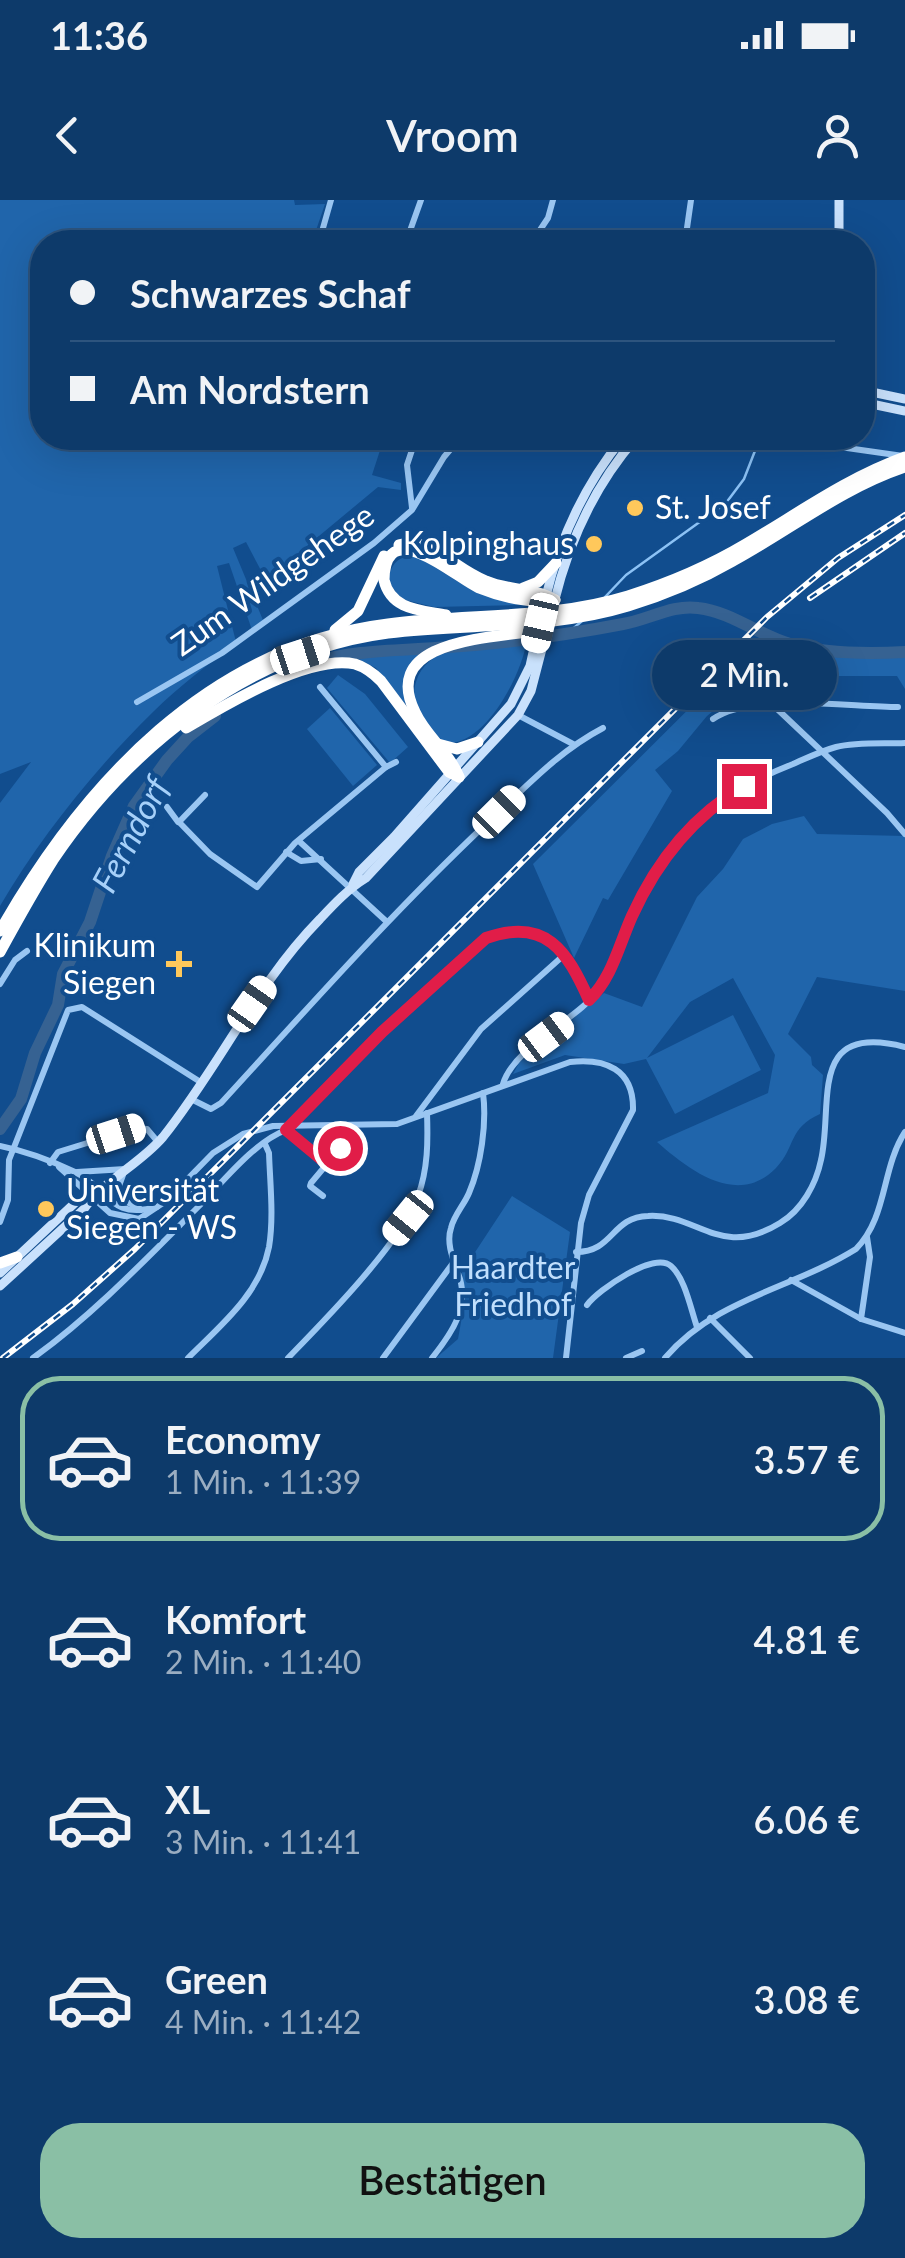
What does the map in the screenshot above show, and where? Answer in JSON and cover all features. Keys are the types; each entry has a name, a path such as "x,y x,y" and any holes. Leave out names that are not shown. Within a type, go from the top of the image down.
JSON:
{"highway":[{"path":"0,932 60,835 104,783 146,740 235,675 278,653 321,638 385,624 568,610 654,587 717,560 842,484 905,457"},
{"path":"0,952 68,840 109,790 152,747 240,684 323,647 386,634 530,625 628,606 732,562 847,492 905,467"},
{"path":"321,638 350,619 366,596 385,555 393,547 413,542 434,549 482,580 548,599"},
{"path":"470,619 410,608 393,600 386,590 384,571 396,552 412,550 433,559 477,587 548,599"},
{"path":"520,590 538,582 556,563"},
{"path":"454,771 415,714 410,698 411,681 423,658 442,646 560,627 578,618"},
{"path":"152,747 252,691 310,670 353,664 367,669 386,688 454,771"},
{"path":"438,744 456,749 478,742"},
{"path":"0,1263 17,1257"}],"main road":[{"path":"839,200 839,230"},
{"path":"875,393 905,399"},
{"path":"875,405 905,411"},
{"path":"454,771 518,715 532,692 556,563 593,476 614,450"},
{"path":"548,599 587,508 626,450"},
{"path":"0,1273 77,1201 127,1172 158,1142 284,959 351,887 358,872 454,771 517,695 539,648"},
{"path":"0,1286 84,1209 95,1194"}],"street":[{"path":"322,230 331,200"},
{"path":"412,230 421,200"},
{"path":"540,230 554,200"},
{"path":"686,230 690,200"},
{"path":"412,450 407,464 412,510"},
{"name":"Zum Wildgehege","path":"137,702 222,653 374,543 412,510 450,450"},
{"path":"860,450 905,457"},
{"path":"320,688 386,767"},
{"path":"738,689 760,694 774,706 905,834"},
{"path":"712,719 728,708 784,702 898,707"},
{"path":"518,715 573,744"},
{"path":"191,1099 211,1109 220,1103 387,922 573,744 603,728"},
{"path":"502,1085 506,1074 522,1057 581,1011 606,980 633,913 656,872 709,808 769,773 822,752 838,747 905,743"},
{"path":"167,806 210,854 258,887 304,834 396,762"},
{"path":"179,822 204,795"},
{"path":"300,842 387,922"},
{"path":"286,852 301,860 321,859"},
{"path":"33,1358 129,1276 240,1163 286,1130 382,1032 486,938 506,931 526,932 550,940 572,963 589,1000"},
{"path":"0,984 15,960 28,952"},
{"path":"415,1117 481,1029 564,955"},
{"path":"0,1222 8,1200 8,1160 64,1016 73,1006 82,1007 202,1083"},
{"path":"576,1252 601,1248 619,1227 641,1216 655,1215 728,1237 748,1236 782,1222 801,1204 818,1174 825,1131 825,1092 833,1066 842,1055 865,1044 905,1047"},
{"path":"76,1172 110,1213 139,1219 158,1207 214,1153 243,1134 273,1126 382,1125 570,1062 593,1059 617,1069 627,1081 633,1110 590,1194 576,1252 566,1358"},
{"path":"432,1358 451,1333 463,1300 463,1286 449,1242 451,1227 473,1182 483,1124 483,1093"},
{"path":"288,1358 338,1305 408,1218 425,1171 427,1112"},
{"path":"50,1162 58,1152 136,1128 147,1129 158,1142"},
{"path":"286,1130 327,1164"},
{"path":"666,1358 710,1318 841,1258 867,1237 880,1212 891,1155 905,1132"},
{"path":"323,1196 310,1186 353,1133"},
{"path":"188,1358 250,1292 266,1261 271,1220 269,1153 265,1144"},
{"path":"2,1147 76,1172 127,1172 119,1186 121,1198 132,1207 146,1210"},
{"path":"60,1167 117,1207 132,1212 158,1207"},
{"path":"861,1319 870,1257 867,1237"},
{"path":"383,1358 454,1262"},
{"path":"587,1305 596,1294 634,1271 664,1262 676,1272 697,1326"},
{"path":"790,1280 861,1319 905,1333"},
{"path":"710,1318 750,1358"},
{"path":"626,1358 642,1351"}],"green space":[{"path":"0,200 294,200 295,205 325,204 316,230 30,230 30,450 380,450 372,475 401,483 401,490 378,487 266,580 246,542 233,548 265,625 253,633 229,563 217,566 236,642 163,703 110,757 51,829 0,906 0,803 31,762 0,774"},
{"path":"415,555 473,591 517,605 434,607 401,599 388,581 389,575 396,562"},
{"path":"759,639 905,658 905,689 897,676 798,676 781,665 748,668 744,685 764,703 724,702 655,770 672,791 608,900 603,898 574,958 533,864"},
{"path":"527,640 518,671 487,722 474,734 444,743 417,708 414,691 423,668 447,651"},
{"path":"420,652 409,669 405,704 376,668 351,655"},
{"path":"338,675 365,694 408,747 390,763 327,688"},
{"path":"330,708 377,765 353,786 307,729"},
{"path":"804,816 817,834 905,836 905,991 817,977 788,1034 823,1075 820,1114 802,1125 776,1168 745,1185 729,1184 698,1173 657,1142 768,1093 775,1055 733,978 690,1002 647,1058 733,1015 761,1070 675,1114 646,1059 624,1064 565,1055 513,1074 519,1063 604,993 642,1007 697,897 743,839 772,824"},
{"name":"Haardter Friedhof","path":"512,1196 570,1232 553,1358 436,1358 458,1339 465,1300 462,1272"}],"waterway":[{"path":"605,597 626,575 726,503 744,479 755,450"},
{"name":"Ferndorf","path":"312,663 362,653 558,635 689,607 722,614 778,640 804,647 905,652"},
{"path":"568,633 582,621"},
{"name":"Ferndorf","path":"0,1129 21,1099 35,1053 58,1005 63,974 90,922 134,806 167,760 215,716"}],"railway":[{"path":"3,1358 135,1249 767,617 838,558 905,515"},
{"path":"810,598 905,533"}],"place":[{"name":"St. Josef","path":"635,508"},
{"name":"Kolpinghaus","path":"594,544"},
{"name":"Klinikum Siegen","path":"179,964"},
{"name":"Universität Siegen - WS","path":"46,1209"}],"route":[{"path":"340,1148 327,1164 286,1130 382,1032 486,938 506,931 526,932 550,940 572,963 589,1000 606,980 633,913 682,836 709,808 744,786"}]}
